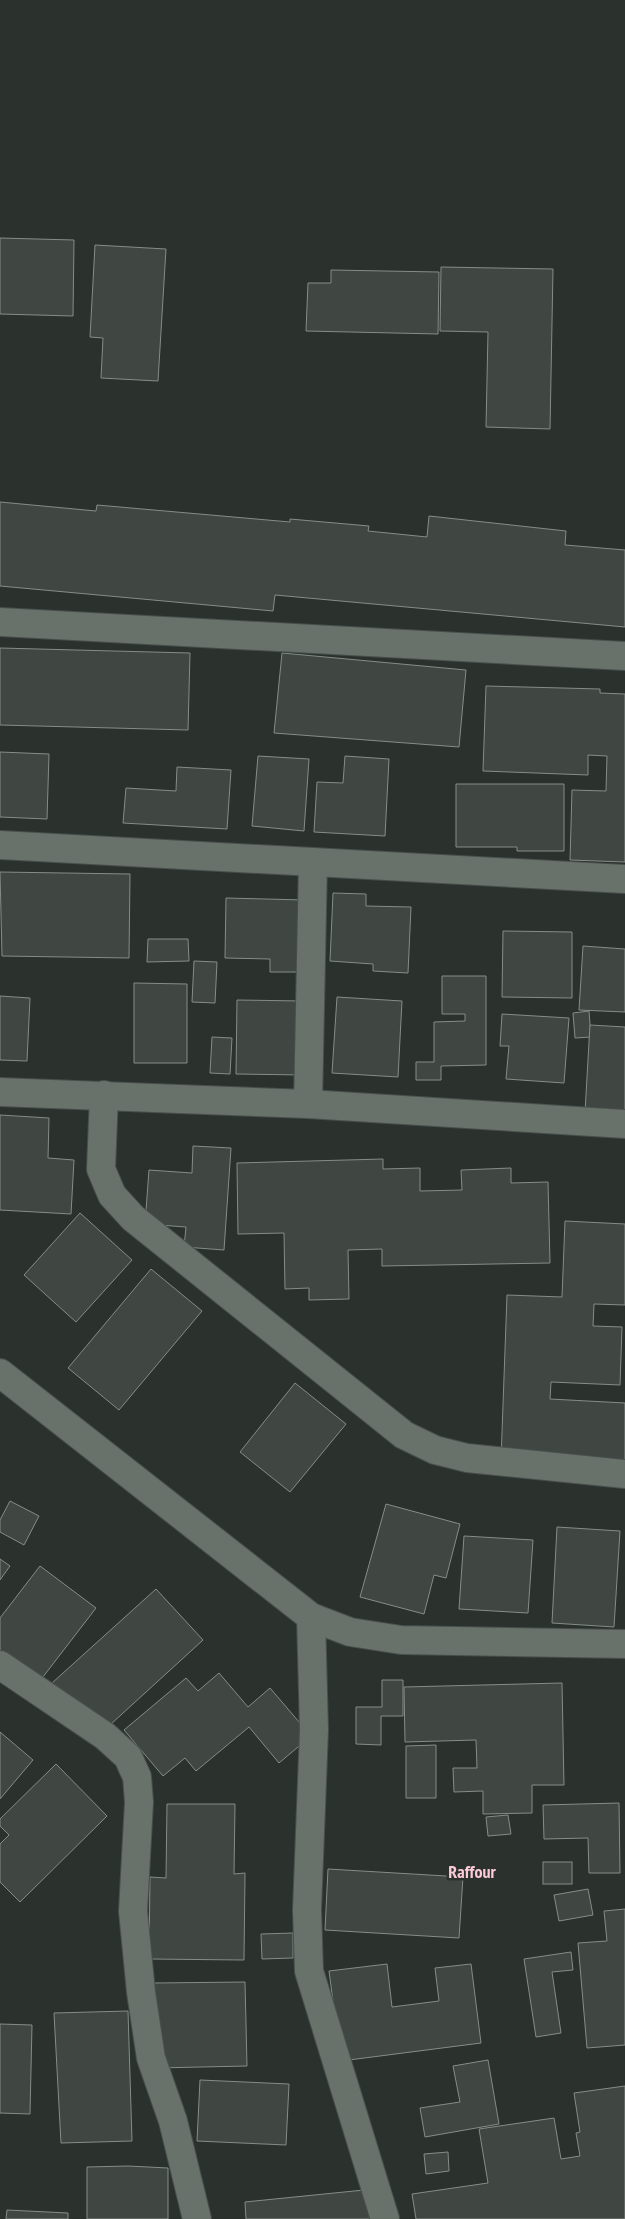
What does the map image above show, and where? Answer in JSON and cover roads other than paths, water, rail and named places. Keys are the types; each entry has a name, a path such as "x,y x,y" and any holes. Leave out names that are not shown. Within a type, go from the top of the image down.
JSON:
{"street":[{"path":"0,622 625,656"},
{"path":"0,845 625,878"},
{"path":"308,1104 313,862"},
{"path":"0,1092 308,1104 625,1124"},
{"path":"104,1095 101,1169 112,1195 133,1218 404,1435 435,1450 467,1458 625,1474"},
{"path":"0,1373 311,1617 350,1632 401,1640 625,1644"},
{"path":"311,1617 314,1730 307,1910 309,1971 385,2219"},
{"path":"0,1665 105,1736 128,1757 137,1777 139,1802 133,1911 143,2001 151,2058 173,2121 198,2219"}],"district":[{"name":"Raffour","path":"472,1872"}]}
